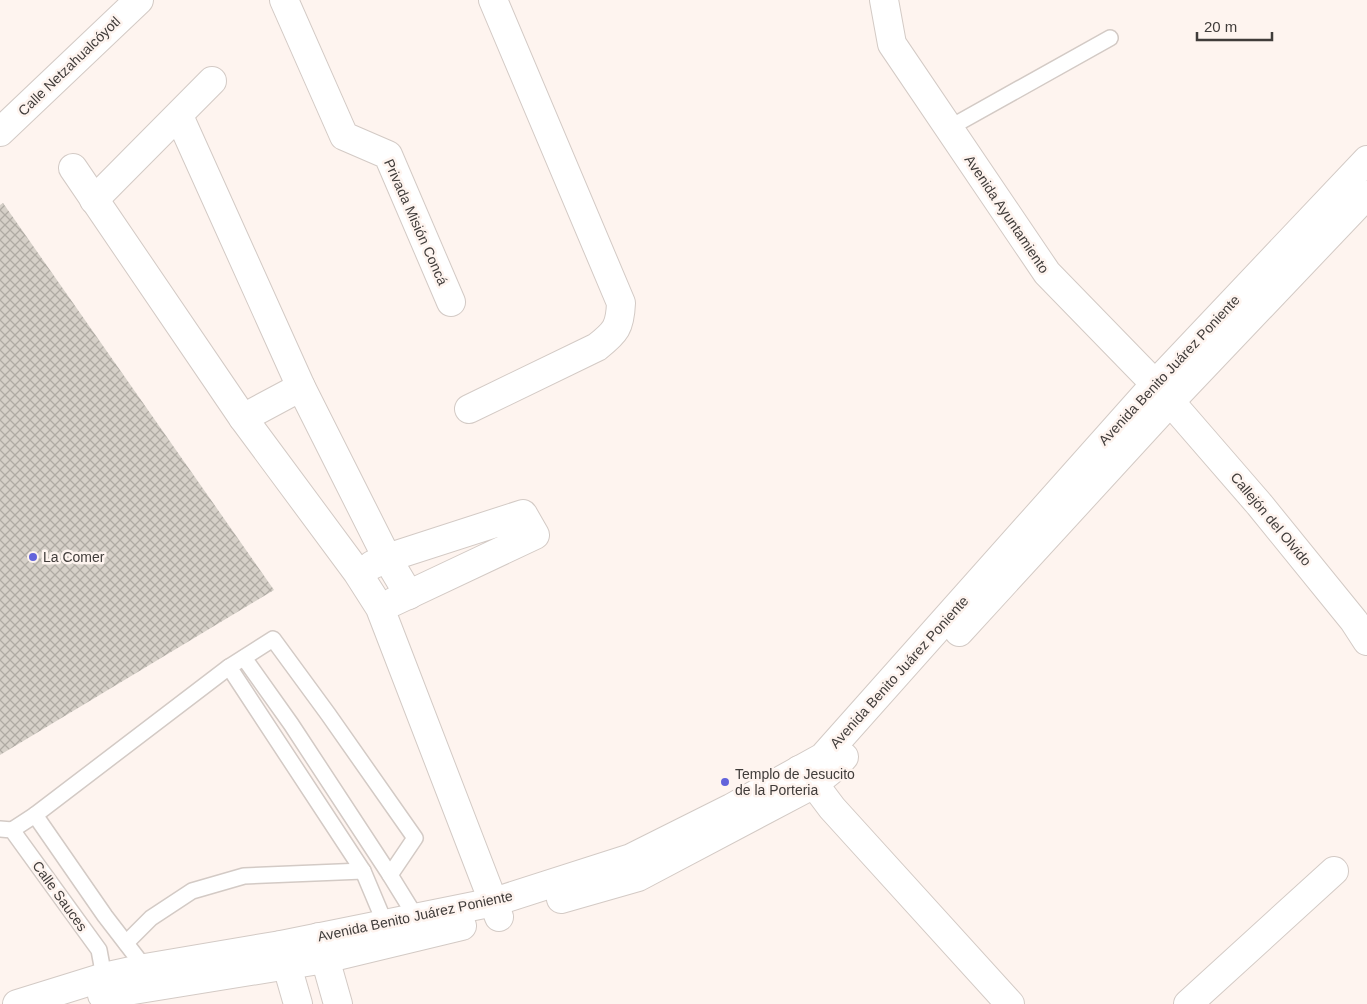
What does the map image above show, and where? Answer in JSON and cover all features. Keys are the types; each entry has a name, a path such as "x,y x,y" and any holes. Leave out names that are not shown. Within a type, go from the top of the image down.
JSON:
{"street":[{"name":"Calle Netzahualcóyotl","path":"0,132 139,0"},
{"name":"Privada Misión Concá","path":"284,0 344,136 388,155 451,302"},
{"path":"469,409 597,347 610,336 620,321 621,303 493,0"},
{"name":"Avenida Ayuntamiento","path":"884,0 892,44 1047,273 1162,393"},
{"path":"94,200 212,81"},
{"path":"179,116 301,386 387,558 409,595"},
{"name":"Avenida Benito Juárez Poniente","path":"17,1004 103,992 284,956 638,877 807,777 841,760 1367,160"},
{"path":"73,168 243,418 357,572 380,608 496,910"},
{"name":"Avenida Benito Juárez Poniente","path":"1162,393 1367,195"},
{"path":"243,418 301,386"},
{"name":"Callejón del Olvido","path":"1162,393 1260,504 1354,621 1367,641"},
{"path":"357,572 387,558 523,514 535,535 380,608"},
{"path":"807,777 832,808 1010,1004"},
{"path":"1188,1004 1334,871"},
{"path":"322,948 338,1004"},
{"path":"284,956 298,1004"},
{"name":"Avenida Benito Juárez Poniente","path":"74,1004 103,992 145,968 284,956"}],"lane":[{"path":"949,128 1110,38"},
{"path":"6,830 35,815 229,667 273,638 414,838 390,875"},
{"path":"244,658 291,724 390,875 421,926"},
{"path":"229,667 363,871 390,933"},
{"path":"35,815 104,916 145,968"},
{"name":"Calle Sauces","path":"6,830 100,950 103,992"},
{"path":"126,944 157,914 192,891 244,876 363,871"}],"building":[{"path":"3,203 274,590 0,755 0,205"}],"place":[{"name":"La Comer","path":"33,557"},
{"name":"Templo de Jesucito de la Porteria","path":"725,782"}]}
